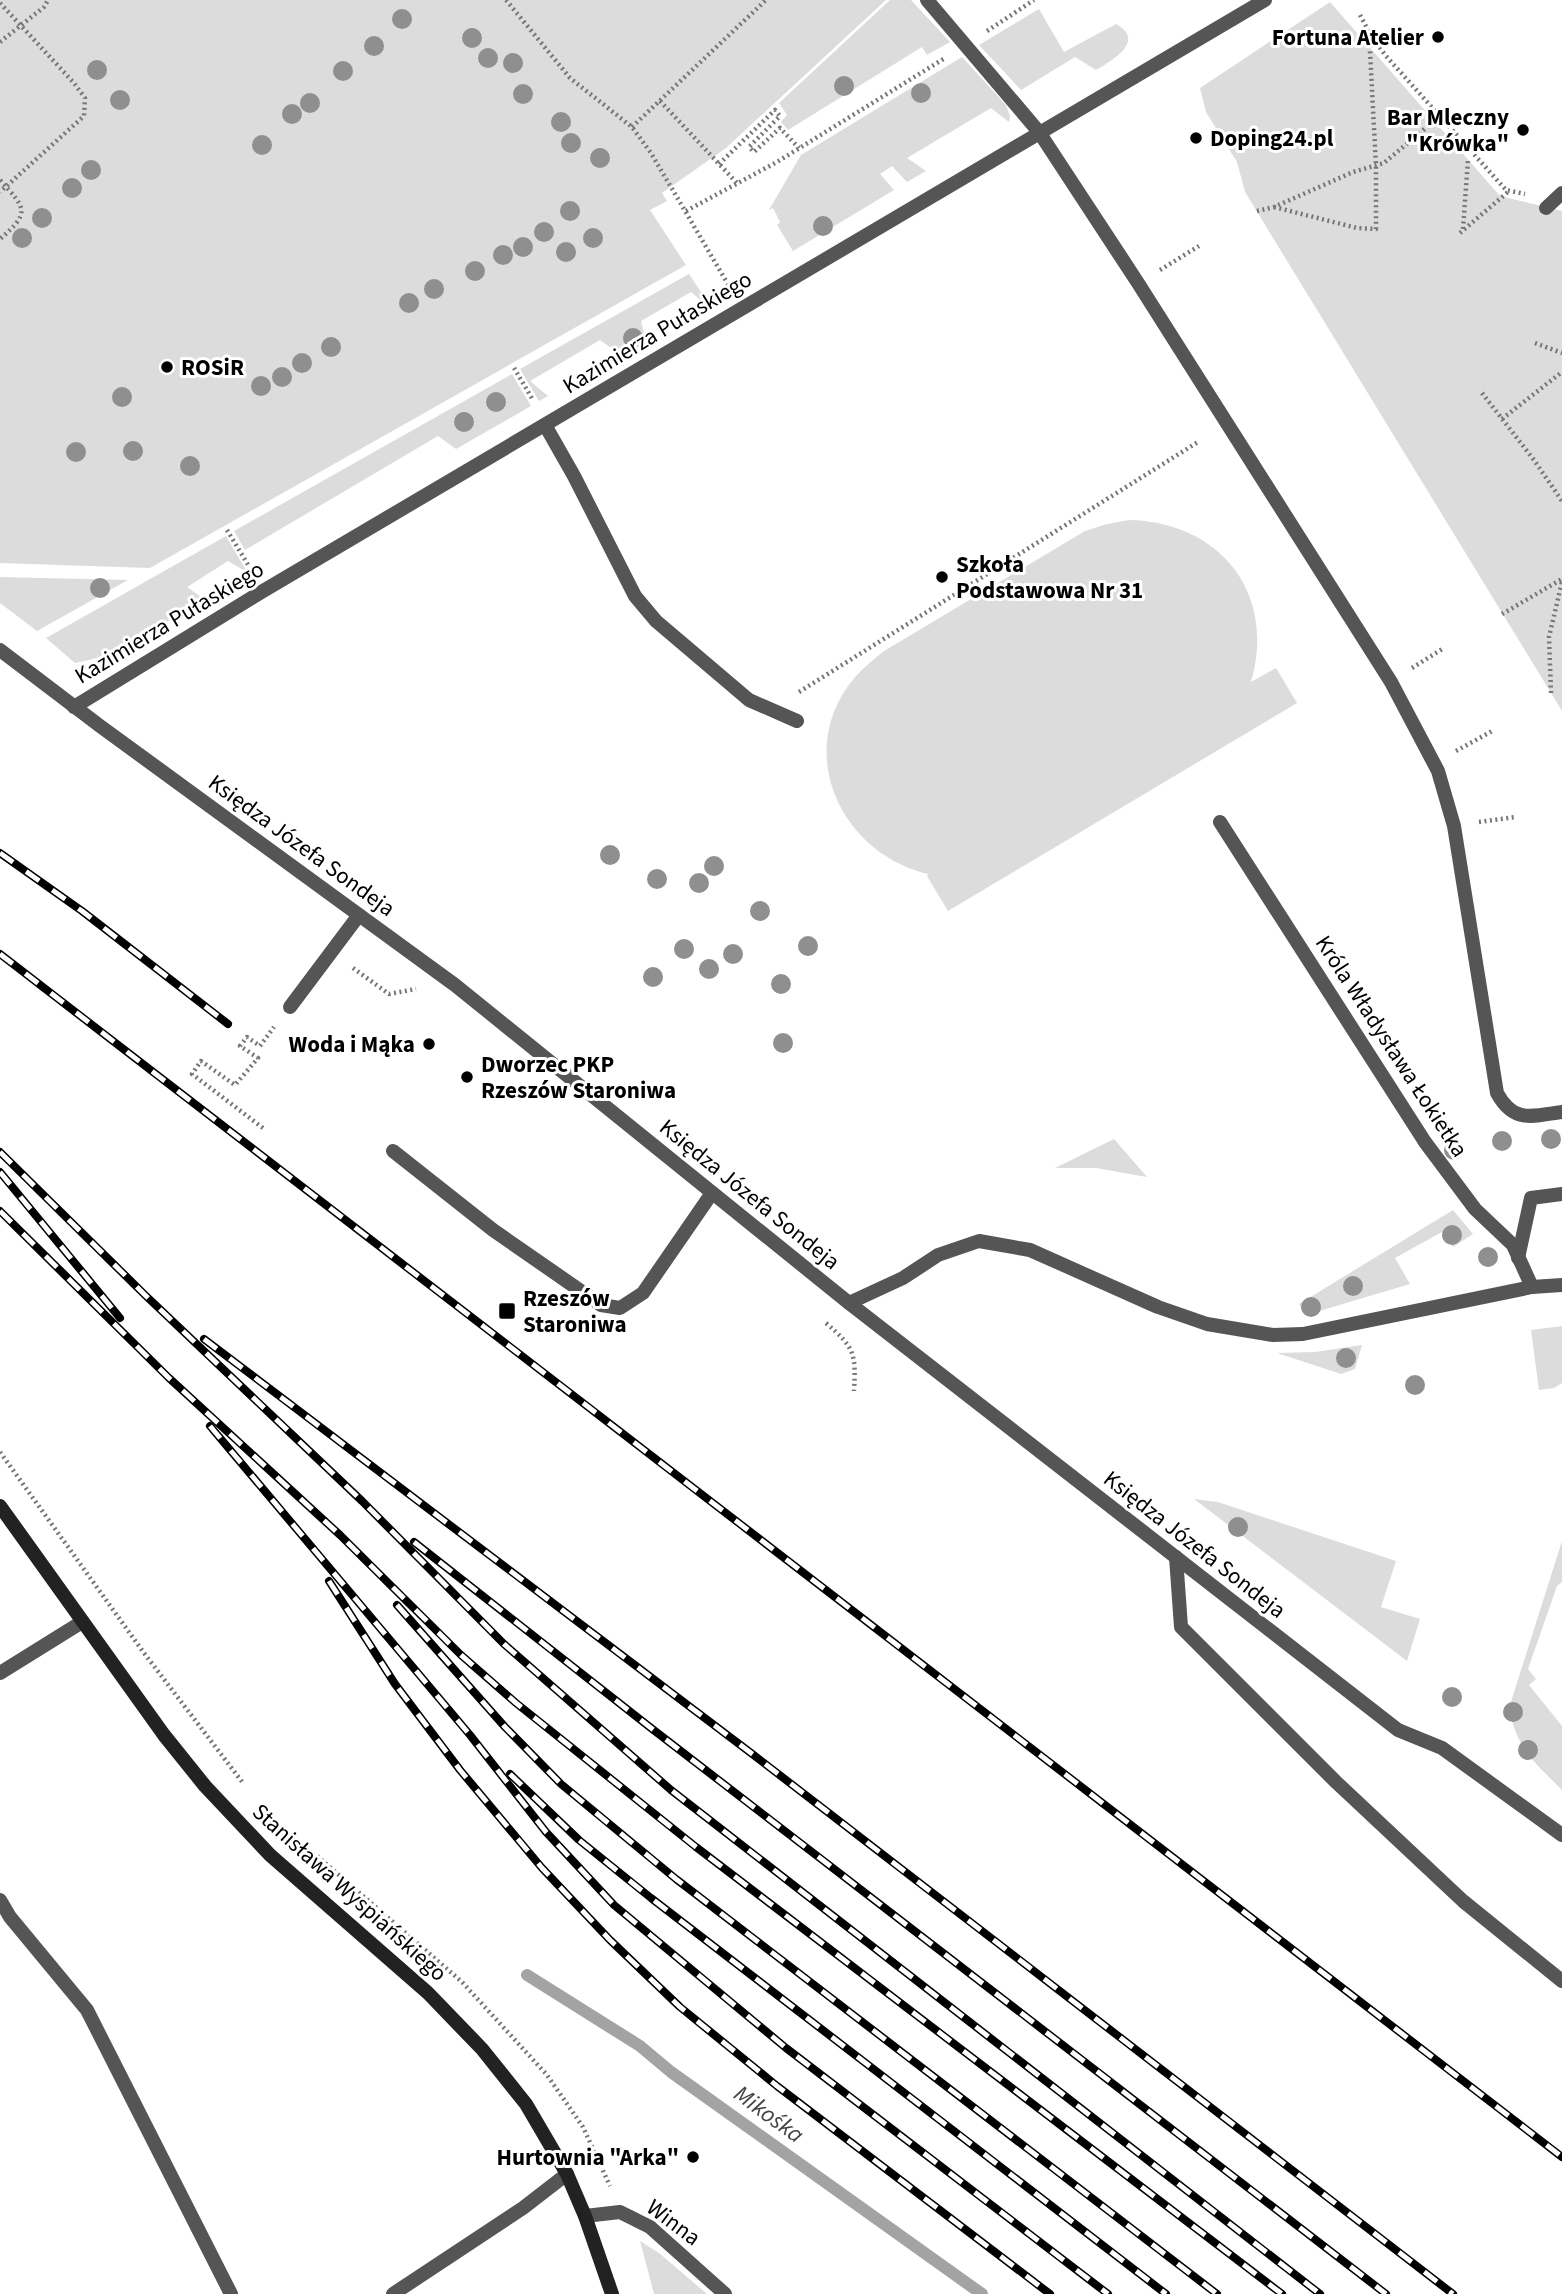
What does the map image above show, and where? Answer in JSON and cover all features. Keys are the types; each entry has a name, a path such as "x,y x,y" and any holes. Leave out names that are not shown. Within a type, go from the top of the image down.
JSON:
{"street":[{"path":"928,0 1039,132 1391,682 1434,763 1454,826 1497,1093 1512,1114 1526,1117 1562,1112"},
{"name":"Kazimierza Pułaskiego","path":"74,707 128,672 1265,0"},
{"path":"1546,208 1562,193"},
{"path":"545,425 635,596 656,621 749,700 797,721"},
{"name":"Księdza Józefa Sondeja","path":"0,650 455,985 849,1303 1398,1730 1442,1748 1562,1835"},
{"name":"Króla Władysława Łokietka","path":"1220,822 1425,1142 1475,1209 1513,1245 1532,1287"},
{"path":"290,1007 359,915"},
{"path":"393,1151 493,1230 601,1305 620,1308 643,1293 712,1193"},
{"path":"1518,1258 1531,1198 1562,1194"},
{"path":"849,1303 903,1278 938,1255 979,1241 1030,1250 1158,1307 1207,1324 1273,1335 1303,1334 1532,1287 1562,1284"},
{"name":"Stanisława Wyspiańskiego","path":"0,1506 82,1622 205,1786 270,1855 428,1993 482,2049 526,2104 567,2174 585,2216 612,2294"},
{"path":"1175,1557 1181,1627 1336,1783 1463,1901 1562,1981"},
{"path":"0,1673 82,1622"},
{"path":"0,1900 10,1917 87,2010 231,2294"},
{"path":"393,2294 523,2208 567,2174"},
{"name":"Winna","path":"585,2216 620,2211 650,2227 725,2294"}],"path":[{"path":"0,42 44,7 48,0"},
{"path":"506,0 570,78 632,127 651,153 729,287"},
{"path":"632,127 766,0"},
{"path":"991,29 1034,0"},
{"path":"0,3 85,98 84,116 0,192"},
{"path":"1360,15 1386,56 1508,190 1461,231 1468,160"},
{"path":"1274,207 1357,228 1376,229 1376,166 1369,32"},
{"path":"686,211 799,148 947,57"},
{"path":"660,101 737,183"},
{"path":"719,164 775,110 780,116 749,146 754,152 779,128 799,148"},
{"path":"1257,211 1274,207 1353,172 1384,163 1434,121"},
{"path":"0,180 20,204 22,214 18,223 0,239"},
{"path":"1138,283 1199,246"},
{"path":"1535,343 1562,353"},
{"path":"514,368 535,403"},
{"path":"1502,419 1562,372"},
{"path":"1482,393 1562,501"},
{"path":"771,710 1198,442"},
{"path":"227,530 251,571"},
{"path":"1502,614 1562,580"},
{"path":"1551,693 1549,637 1562,580"},
{"path":"1391,682 1444,648"},
{"path":"1434,763 1494,730"},
{"path":"1454,826 1516,817"},
{"path":"264,1128 192,1074 201,1061 235,1085 258,1058 240,1045 247,1037 260,1045 290,1007"},
{"path":"0,1451 144,1653 249,1790"},
{"path":"309,1849 462,1982 547,2075 583,2127 620,2211"}],"shaded area":[{"name":"ROSiR","path":"0,0 886,0 726,148 662,193 667,201 650,210 686,265 150,568 0,563"},
{"path":"890,0 911,0 950,42 927,55 922,47 788,130 781,122 787,115 779,103"},
{"path":"1330,2 1500,196 1562,211 1562,711 1245,192 1237,162 1206,112 1200,88"},
{"path":"1039,9 1064,52 1116,24 1125,30 1127,44 1117,56 1096,70 1075,57 1021,90 979,45"},
{"path":"962,57 1006,105 1009,122 991,108 907,158 926,171 907,182 892,166 880,174 894,190 793,251 777,225 780,222 773,208 769,210 801,155"},
{"path":"689,274 707,301 704,303 691,292 641,321 645,338 618,353 600,340 530,381 548,396 539,401 520,369"},
{"path":"512,374 531,406 456,449 438,436 245,550 234,531"},
{"path":"1129,520 1161,524 1190,534 1214,549 1234,568 1248,592 1256,619 1257,650 1251,682 1276,668 1297,703 948,911 928,874 897,862 871,845 850,822 835,795 827,766 828,735 837,705 856,676 884,651 1085,531"},
{"path":"226,536 247,572 228,561 187,587 204,599 142,637 110,653 75,663 46,638"},
{"path":"0,577 128,580 37,631 0,603"},
{"path":"1114,1139 1147,1177 1096,1168 1055,1168"},
{"path":"1453,1210 1473,1234 1453,1247 1442,1232 1395,1258 1410,1284 1306,1315 1299,1304"},
{"path":"1562,1326 1562,1383 1554,1388 1539,1390 1531,1330"},
{"path":"1362,1345 1355,1369 1341,1374 1277,1353 1315,1352"},
{"path":"1194,1499 1218,1502 1396,1561 1381,1607 1420,1619 1407,1661"},
{"path":"1562,1541 1562,1582 1557,1586 1528,1669 1536,1679 1529,1685 1562,1726 1562,1790 1535,1763 1522,1745 1509,1708"},
{"path":"640,2241 659,2253 707,2294 654,2294"}],"waterway":[{"name":"Mikośka","path":"527,1975 640,2046 671,2072 982,2294"}],"railway":[{"path":"0,853 82,911 228,1024"},
{"path":"0,954 1562,2157"},
{"path":"0,1152 145,1295 362,1501 504,1644 671,1790 1320,2294"},
{"path":"0,1172 120,1318"},
{"path":"0,1211 169,1378 340,1535 461,1655 516,1703 696,1847 1282,2294"},
{"path":"204,1339 751,1753 1453,2294"},
{"path":"210,1426 470,1735 546,1832 614,1905 786,2048 1108,2294"},
{"path":"414,1542 1386,2294"},
{"path":"329,1581 395,1684 460,1770 542,1868 610,1940 680,2007 777,2086 1050,2294"},
{"path":"397,1605 505,1727 561,1784 676,1879 1217,2294"},
{"path":"510,1774 579,1840 651,1898 1166,2294"}],"place":[{"name":"Fortuna Atelier","path":"1438,37"},
{"name":"Bar Mleczny \"Krówka\"","path":"1523,130"},
{"name":"Doping24.pl","path":"1196,138"},
{"name":"ROSiR","path":"167,367"},
{"name":"Szkoła Podstawowa Nr 31","path":"942,577"},
{"name":"Woda i Mąka","path":"429,1044"},
{"name":"Dworzec PKP Rzeszów Staroniwa","path":"467,1077"},
{"name":"Rzeszów Staroniwa","path":"507,1311"},
{"name":"Hurtownia \"Arka\"","path":"693,2157"}]}
